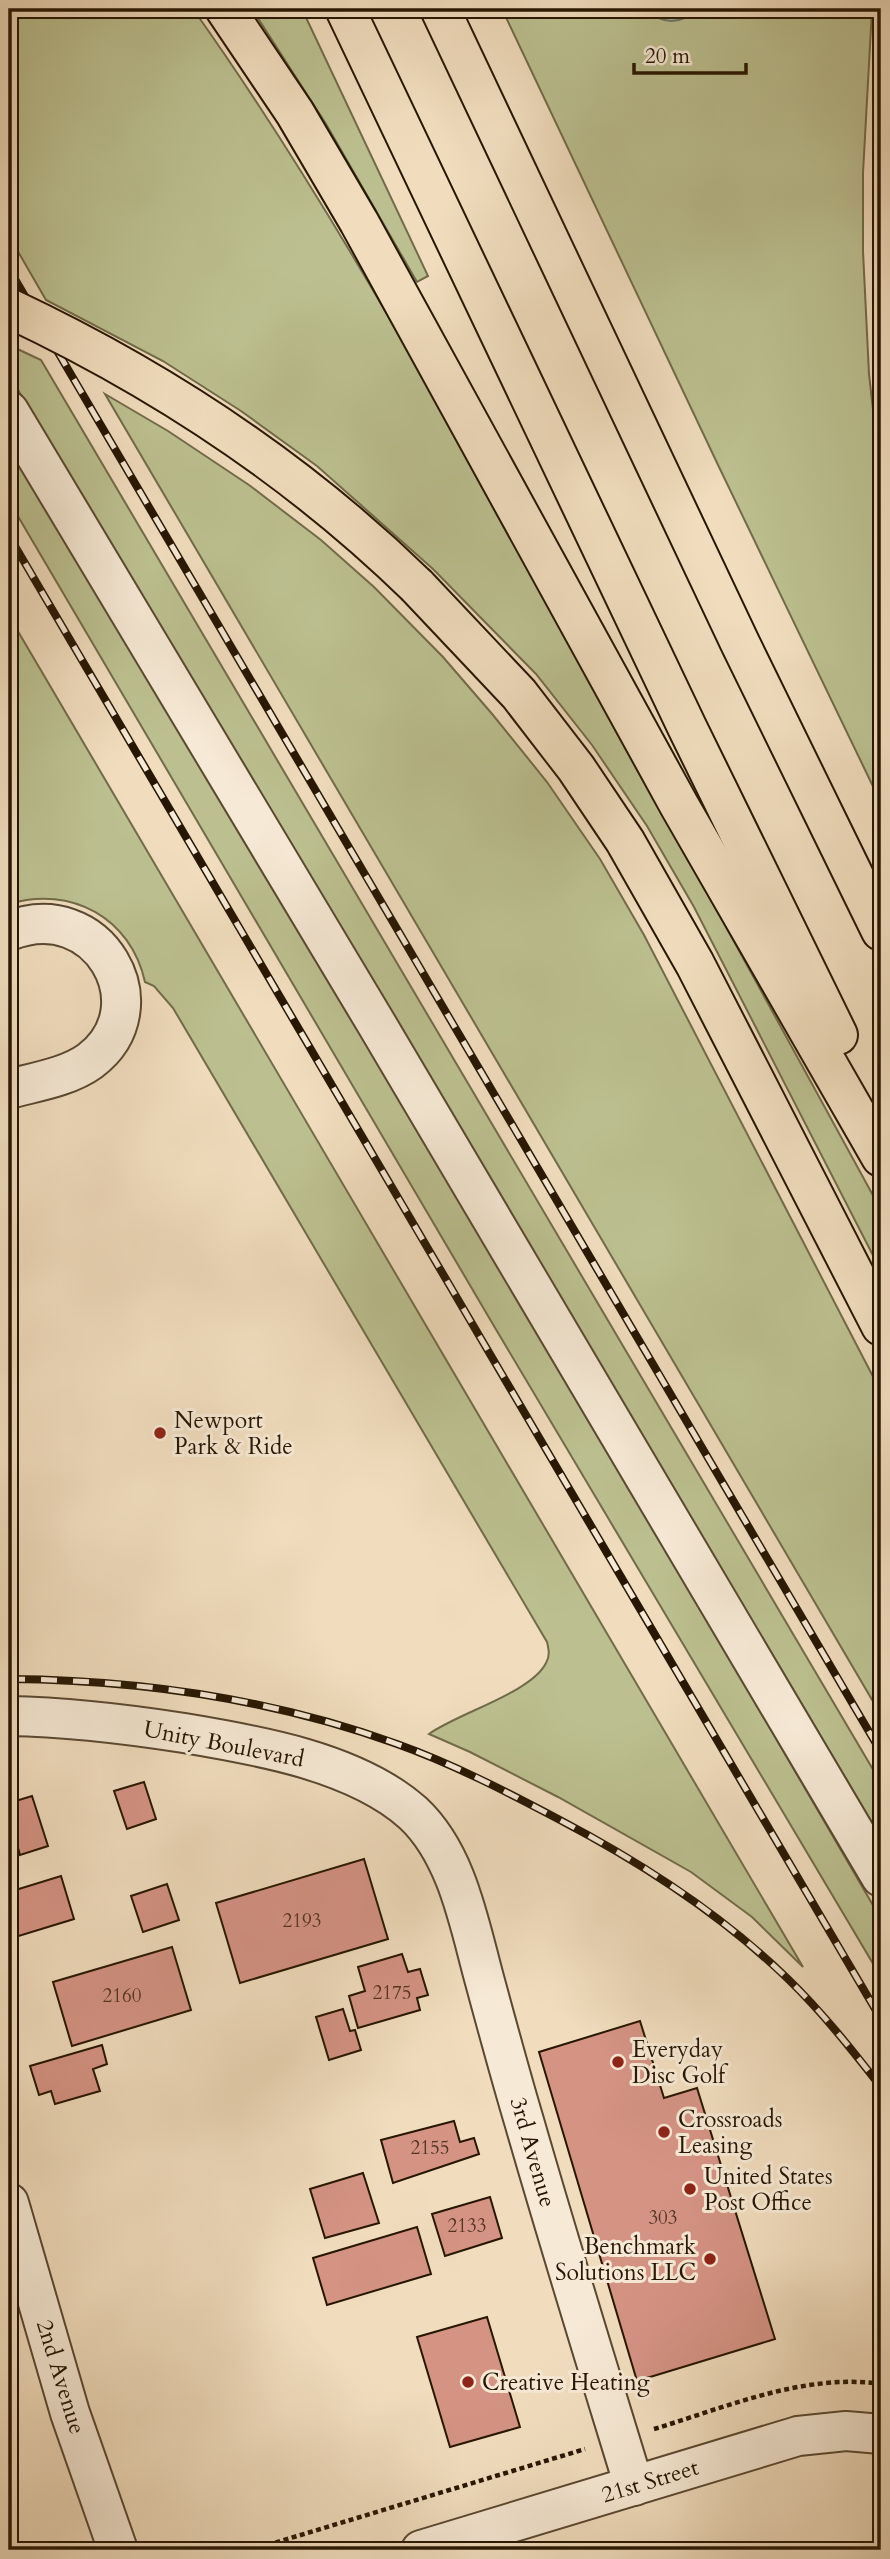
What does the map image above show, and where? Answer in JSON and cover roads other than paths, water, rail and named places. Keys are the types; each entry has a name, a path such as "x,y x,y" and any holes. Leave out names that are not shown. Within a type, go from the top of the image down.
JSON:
{"highway":[{"path":"226,9 295,113 359,222 679,805 881,1157"},
{"path":"345,9 687,727 881,1122"},
{"path":"440,9 740,643 881,930"},
{"path":"9,308 97,351 227,429 325,503 417,586 519,694 576,768 625,841 695,964 881,1326"}],"street":[{"path":"9,411 376,1023 881,1877"},
{"path":"9,931 46,923 64,926 81,934 96,944 110,962 119,983 121,1004 108,1039 100,1052 87,1063 71,1071 9,1089"},
{"name":"Unity Boulevard","path":"9,1716 117,1724 203,1736 281,1752 324,1765 377,1789 409,1810 423,1823"},
{"name":"3rd Avenue","path":"423,1823 444,1855 461,1900 527,2131 634,2486"},
{"name":"2nd Avenue","path":"9,2203 71,2413 118,2550"},
{"name":"21st Street","path":"421,2550 809,2433 846,2431 881,2434"}],"water":[{"path":"644,9 698,9 684,18 671,21 658,18"}],"railway":[{"path":"9,269 881,1752"},
{"path":"9,536 881,2019"},
{"path":"9,1679 108,1683 254,1704 350,1728 439,1760 480,1779 621,1854 708,1911 762,1955 801,1992 881,2087"}],"place":[{"name":"Newport Park & Ride","path":"160,1433"},
{"name":"Everyday Disc Golf","path":"618,2062"},
{"name":"Crossroads Leasing","path":"664,2132"},
{"name":"United States Post Office","path":"690,2189"},
{"name":"Benchmark Solutions LLC","path":"710,2259"},
{"name":"Creative Heating","path":"468,2382"}]}
